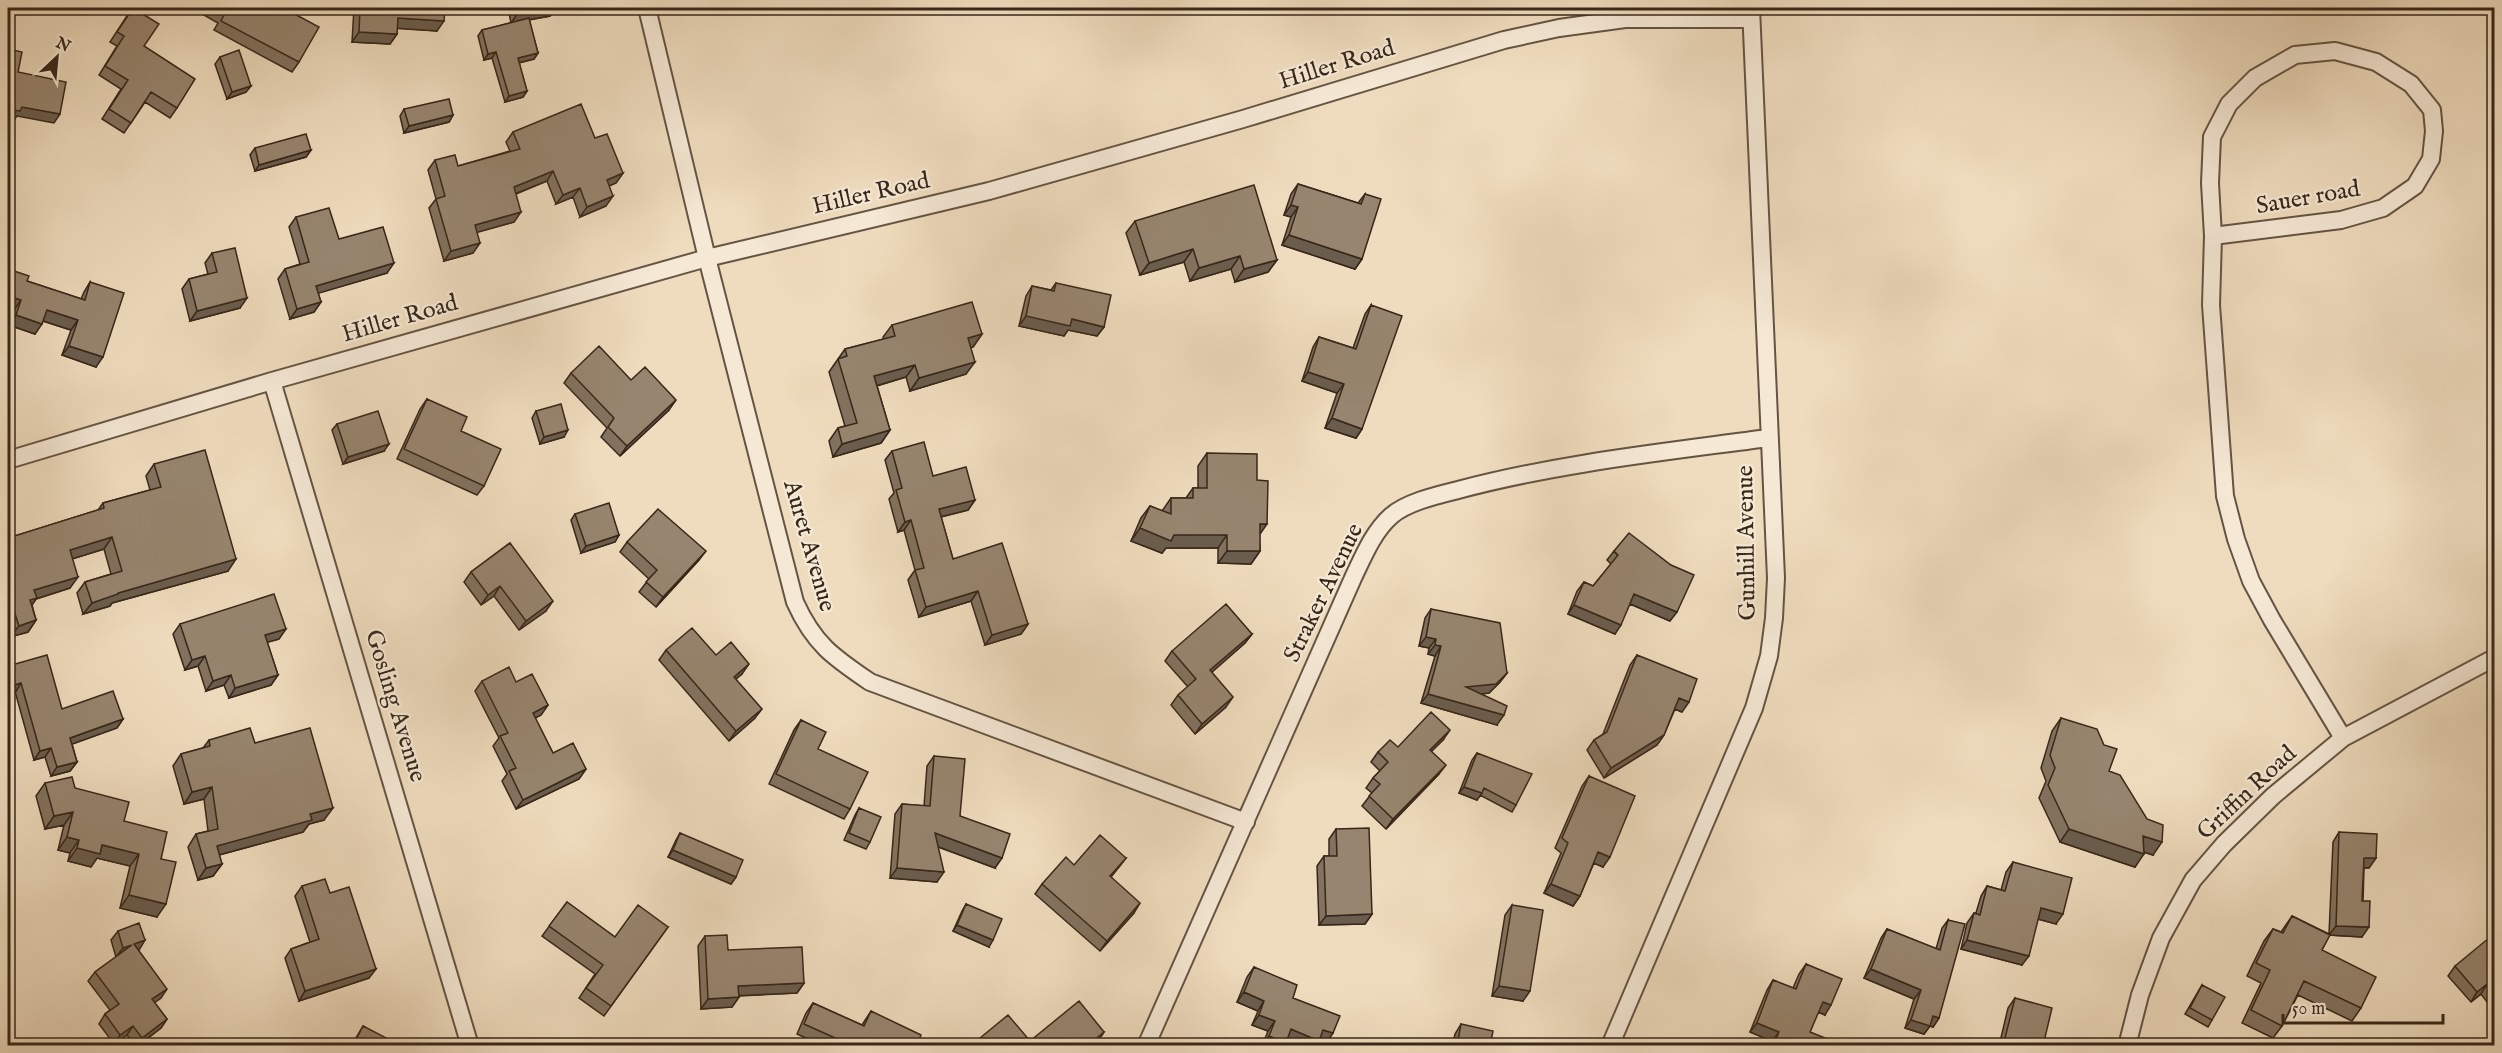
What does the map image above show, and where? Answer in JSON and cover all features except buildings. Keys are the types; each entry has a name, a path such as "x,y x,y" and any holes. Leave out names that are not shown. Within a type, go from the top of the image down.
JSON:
{"street":[{"name":"Auret Avenue","path":"647,8 707,258 795,602 806,627 832,656 870,682 1246,822"},
{"name":"Hiller Road","path":"8,460 272,381 707,258 989,191 1504,40 1559,28 1625,19 1751,13"},
{"name":"Gunhill Avenue","path":"1611,1046 1754,708 1769,656 1776,578 1768,438 1751,13"},
{"name":"Sauer road","path":"2213,236 2341,220 2383,208 2415,186 2431,159 2434,131 2432,110 2411,84 2376,62 2335,51 2295,55 2255,78 2229,104 2212,137 2211,305 2225,496 2236,539 2252,580 2272,620 2343,738"},
{"name":"Gosling Avenue","path":"272,381 470,1046"},
{"name":"Straker Avenue","path":"1146,1046 1353,578 1370,542 1391,515 1426,498 1488,482 1620,458 1768,438"},
{"name":"Griffin Road","path":"2127,1046 2140,995 2161,938 2193,880 2224,844 2273,796 2343,738 2494,658"}]}
